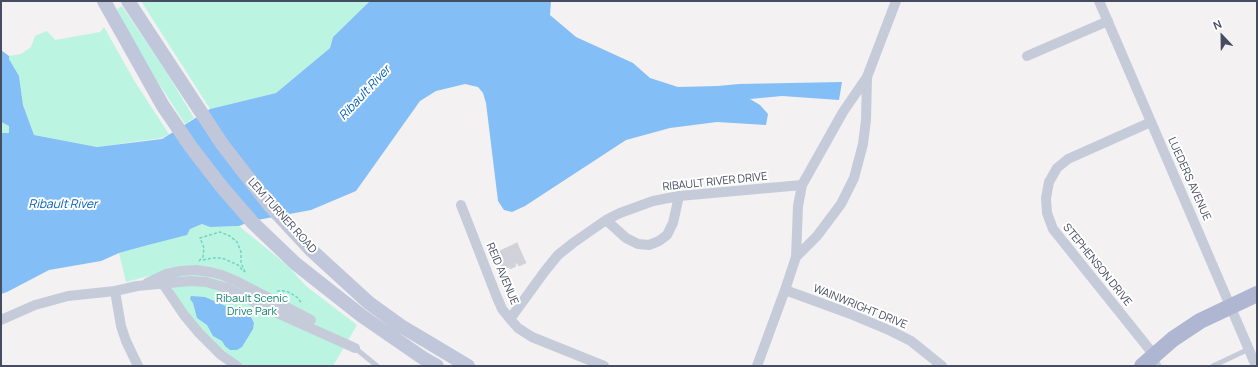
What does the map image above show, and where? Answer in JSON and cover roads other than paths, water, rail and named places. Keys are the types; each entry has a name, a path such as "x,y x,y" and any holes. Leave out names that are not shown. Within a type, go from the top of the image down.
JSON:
{"main road":[{"name":"LEM TURNER ROAD","path":"104,1 163,106 191,147 221,186 253,223 296,264 362,316 437,366"},
{"name":"LEM TURNER ROAD","path":"128,1 227,151 270,206 311,250 369,303 401,326 464,365"},
{"path":"1142,366 1157,360 1173,339 1200,321 1257,294"}],"street":[{"path":"757,366 796,257 798,206 802,184 843,112 867,77 896,1"},
{"name":"LUEDERS AVENUE","path":"1100,1 1256,366"},
{"path":"1027,56 1108,21"},
{"path":"796,257 817,236 841,204 854,178 863,144 866,120 867,77"},
{"name":"STEPHENSON DRIVE","path":"1151,122 1068,159 1057,168 1049,182 1046,198 1047,213 1053,229 1157,360"},
{"name":"RIBAULT RIVER DRIVE","path":"510,320 558,255 606,220 636,206 679,196 802,184"},
{"path":"606,220 626,238 638,244 649,245 659,241 667,235 673,223 679,196"},
{"name":"REID AVENUE","path":"461,205 496,295 502,309 510,320 518,328 532,337 604,366"},
{"path":"137,286 166,274 182,271 196,270 222,275 338,334 355,348"},
{"path":"1,320 35,305 81,294 115,291 137,286 191,281 206,282 222,286 355,348"},
{"path":"164,284 184,316 199,333 221,355 237,366"},
{"name":"WAINWRIGHT DRIVE","path":"785,290 848,313 891,331 911,341 942,366"},
{"path":"115,291 121,326 126,341 138,366"}],"lane":[{"path":"355,348 376,366"},
{"path":"1213,366 1249,349"}],"water":[{"name":"Ribault River","path":"370,1 551,1 550,15 576,37 633,63 650,78 678,87 842,82 839,100 782,96 750,99 760,105 768,114 766,125 717,122 670,128 626,140 525,206 512,212 504,210 498,201 486,103 483,93 478,87 465,84 436,91 420,101 356,191 311,210 252,221 239,226 210,227 202,224 190,229 187,235 119,253 101,261 49,270 1,294 1,133 9,133 9,126 1,122 1,50 9,56 9,59 19,76 23,105 34,135 97,147 162,139 210,109 276,93 330,48 333,37"},
{"path":"191,296 205,297 251,317 254,323 253,329 242,347 237,350 230,350 222,341 213,336 207,325 197,318 193,303 190,299"}],"park label":[{"name":"Ribault Scenic Drive Park","path":"252,305"}]}
